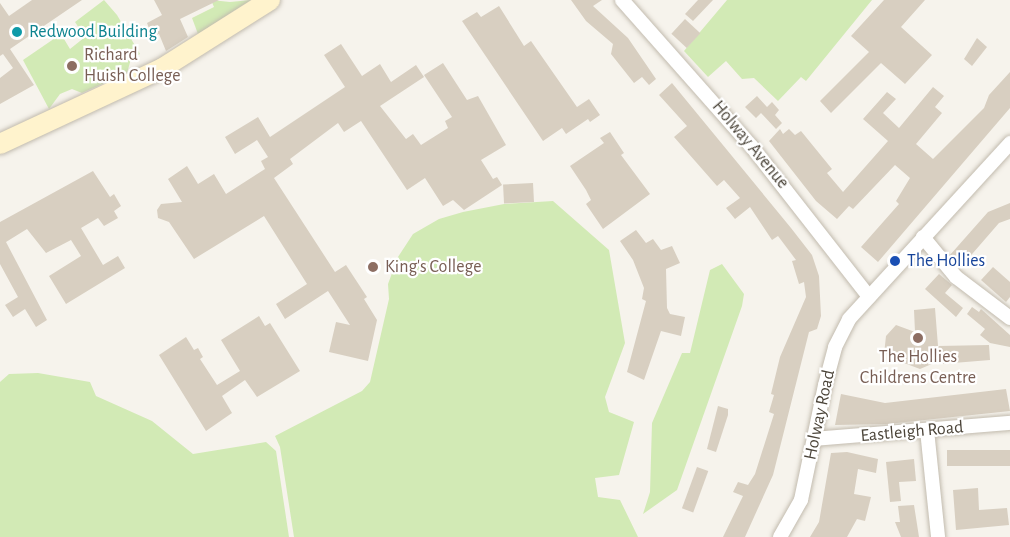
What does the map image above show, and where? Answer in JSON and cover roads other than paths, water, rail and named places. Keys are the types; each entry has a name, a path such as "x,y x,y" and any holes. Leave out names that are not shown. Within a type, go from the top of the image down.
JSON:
{"main road":[{"path":"0,144 161,69 270,0"}],"street":[{"name":"Holway Avenue","path":"622,0 780,180 869,297"},
{"name":"Holway Road","path":"780,537 801,500 835,347 849,319 1010,143"},
{"path":"924,237 956,277 1010,318"},
{"name":"Eastleigh Road","path":"814,439 1010,423"},
{"path":"927,430 938,537"}],"place":[{"name":"Redwood Building","path":"17,32"},
{"name":"Richard Huish College","path":"72,66"},
{"name":"The Hollies","path":"895,261"},
{"name":"King's College","path":"373,267"},
{"name":"The Hollies Childrens Centre","path":"918,338"}]}
